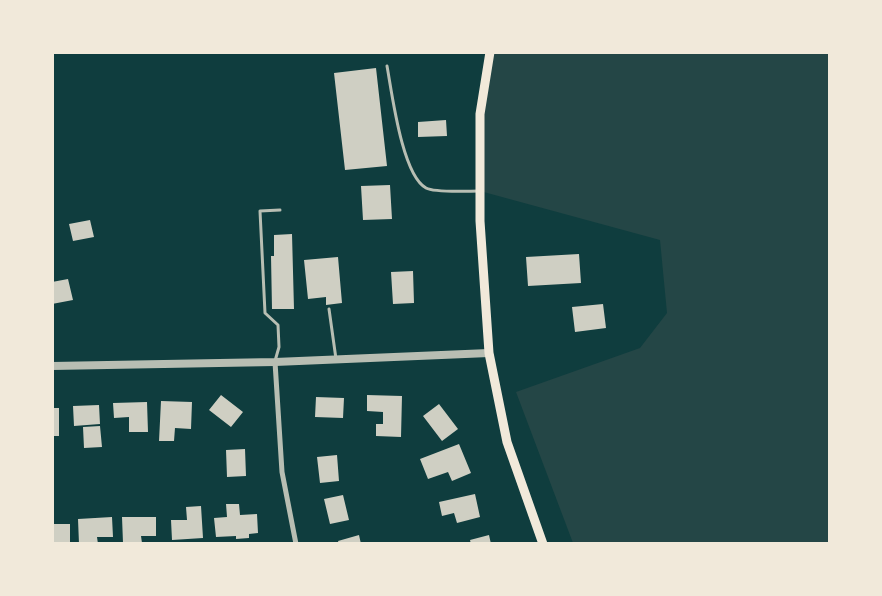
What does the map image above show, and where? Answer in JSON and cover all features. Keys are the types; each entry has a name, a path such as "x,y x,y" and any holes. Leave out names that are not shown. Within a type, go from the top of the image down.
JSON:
{"main road":[{"path":"490,52 480,114 480,221 489,353 507,442 544,544"}],"street":[{"path":"52,366 275,362 489,353"},
{"path":"275,362 282,472 296,544"}],"lane":[{"path":"387,66 404,151 414,177 426,188 480,191"},
{"path":"275,362 279,348 278,325 265,313 260,211 280,210"},
{"path":"329,309 336,359"}],"shaded area":[{"path":"490,53 829,53 829,543 573,543 516,392 640,348 667,313 660,240 480,191 480,114"}],"building":[{"path":"376,68 387,166 345,170 334,73"},
{"path":"446,120 447,136 418,137 418,122"},
{"path":"390,185 392,219 363,220 361,186"},
{"path":"90,220 94,237 73,241 69,224"},
{"path":"292,234 294,309 272,309 271,256 274,256 274,235"},
{"path":"579,254 581,283 528,286 526,257"},
{"path":"338,257 342,303 326,305 326,297 308,299 304,260"},
{"path":"413,271 414,303 393,304 391,272"},
{"path":"68,279 73,300 52,304 52,282"},
{"path":"603,304 606,328 575,332 572,307"},
{"path":"221,395 243,412 231,427 209,410"},
{"path":"367,395 402,396 401,437 376,436 376,424 383,424 383,412 367,411"},
{"path":"316,397 344,398 343,418 315,417"},
{"path":"161,401 192,402 191,429 175,428 174,441 159,441"},
{"path":"147,402 148,432 129,432 129,417 114,418 113,403"},
{"path":"439,404 458,429 442,441 423,416"},
{"path":"99,405 100,424 74,426 73,406"},
{"path":"52,408 59,408 59,436 52,436"},
{"path":"100,426 102,447 84,448 83,427"},
{"path":"459,444 471,473 452,481 448,472 428,479 420,459"},
{"path":"245,449 246,476 227,477 226,450"},
{"path":"337,455 339,481 320,483 317,457"},
{"path":"475,494 480,517 457,523 454,513 442,516 439,502"},
{"path":"343,495 349,520 330,524 324,499"},
{"path":"226,504 239,504 240,515 257,514 258,533 249,534 249,538 236,539 236,536 216,537 214,518 227,517"},
{"path":"201,506 203,538 172,540 171,520 187,520 186,507"},
{"path":"112,517 113,537 97,537 98,544 79,544 78,519"},
{"path":"122,517 156,517 156,536 141,536 142,543 123,543"},
{"path":"52,524 70,524 70,544 52,544"},
{"path":"359,535 361,544 339,544 338,541"},
{"path":"489,535 491,544 471,544 470,540"}]}
